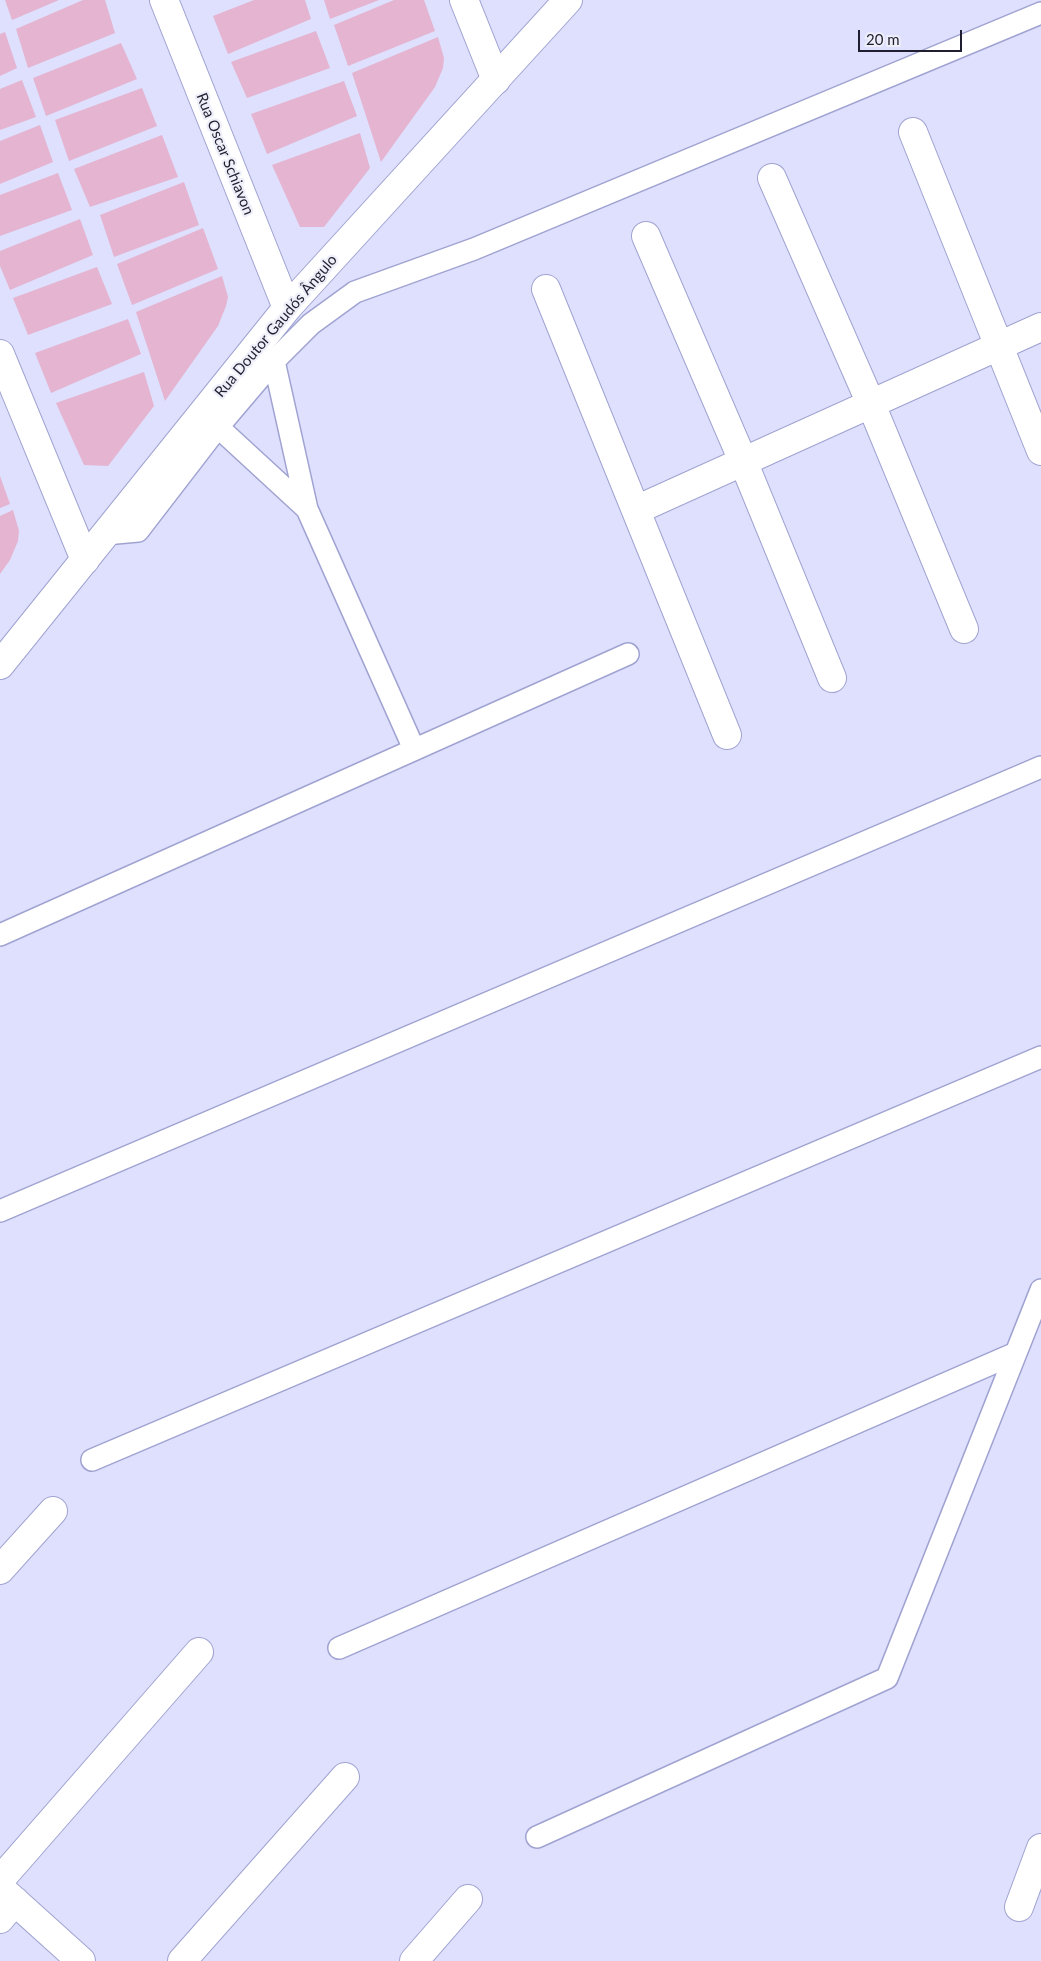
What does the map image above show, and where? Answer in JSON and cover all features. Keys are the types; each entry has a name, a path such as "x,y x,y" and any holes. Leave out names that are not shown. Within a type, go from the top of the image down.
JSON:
{"street":[{"name":"Rua Oscar Schiavon","path":"164,0 287,308"},
{"path":"464,0 496,80"},
{"name":"Rua Doutor Gaudós Ângulo","path":"0,665 287,308 568,0"},
{"path":"913,132 1041,451"},
{"path":"772,178 871,404 964,629"},
{"path":"646,236 743,461 832,678"},
{"path":"546,289 727,735"},
{"path":"636,510 1041,327"},
{"path":"0,354 85,560"},
{"path":"0,1570 53,1511"},
{"path":"70,1958 4,1897 199,1652"},
{"path":"182,1961 345,1777"},
{"path":"1019,1907 1041,1848"},
{"path":"414,1961 468,1899"}],"lane":[{"path":"105,534 138,531 218,427 274,361 311,324 355,292 474,249 1041,13"},
{"path":"274,361 307,509 414,749"},
{"path":"218,427 307,509"},
{"path":"0,935 628,654"},
{"path":"0,1211 1041,767"},
{"path":"92,1460 1041,1057"},
{"path":"537,1837 887,1678 1041,1290"},
{"path":"339,1648 1016,1353"}],"building":[{"path":"5,0 59,0 12,20"},
{"path":"83,0 105,0 115,33 28,68 16,29"},
{"path":"254,0 305,0 311,19 228,54 213,16"},
{"path":"324,0 379,0 330,19"},
{"path":"394,0 424,0 435,31 348,66 334,25"},
{"path":"316,31 330,68 247,98 231,62"},
{"path":"5,32 17,68 0,76 0,34"},
{"path":"438,37 444,58 443,68 435,87 381,162 352,73"},
{"path":"121,43 137,79 46,116 33,78"},
{"path":"22,80 36,117 0,130 0,89"},
{"path":"344,81 357,116 267,154 251,114"},
{"path":"142,88 157,126 69,161 55,120"},
{"path":"40,125 53,162 0,184 0,141"},
{"path":"360,133 370,168 324,227 300,227 272,165"},
{"path":"162,135 178,177 90,207 74,169"},
{"path":"58,173 72,210 0,236 0,195"},
{"path":"184,182 199,225 114,257 100,215"},
{"path":"80,219 93,255 10,290 0,266 0,251"},
{"path":"203,228 218,269 132,305 117,264"},
{"path":"97,267 112,304 28,335 13,298"},
{"path":"222,276 228,297 218,326 165,401 136,312"},
{"path":"128,319 141,354 51,393 35,353"},
{"path":"144,372 154,406 108,466 84,465 56,403"},
{"path":"0,476 10,504 0,508"},
{"path":"13,510 19,531 18,541 10,560 0,574 0,516"}]}
